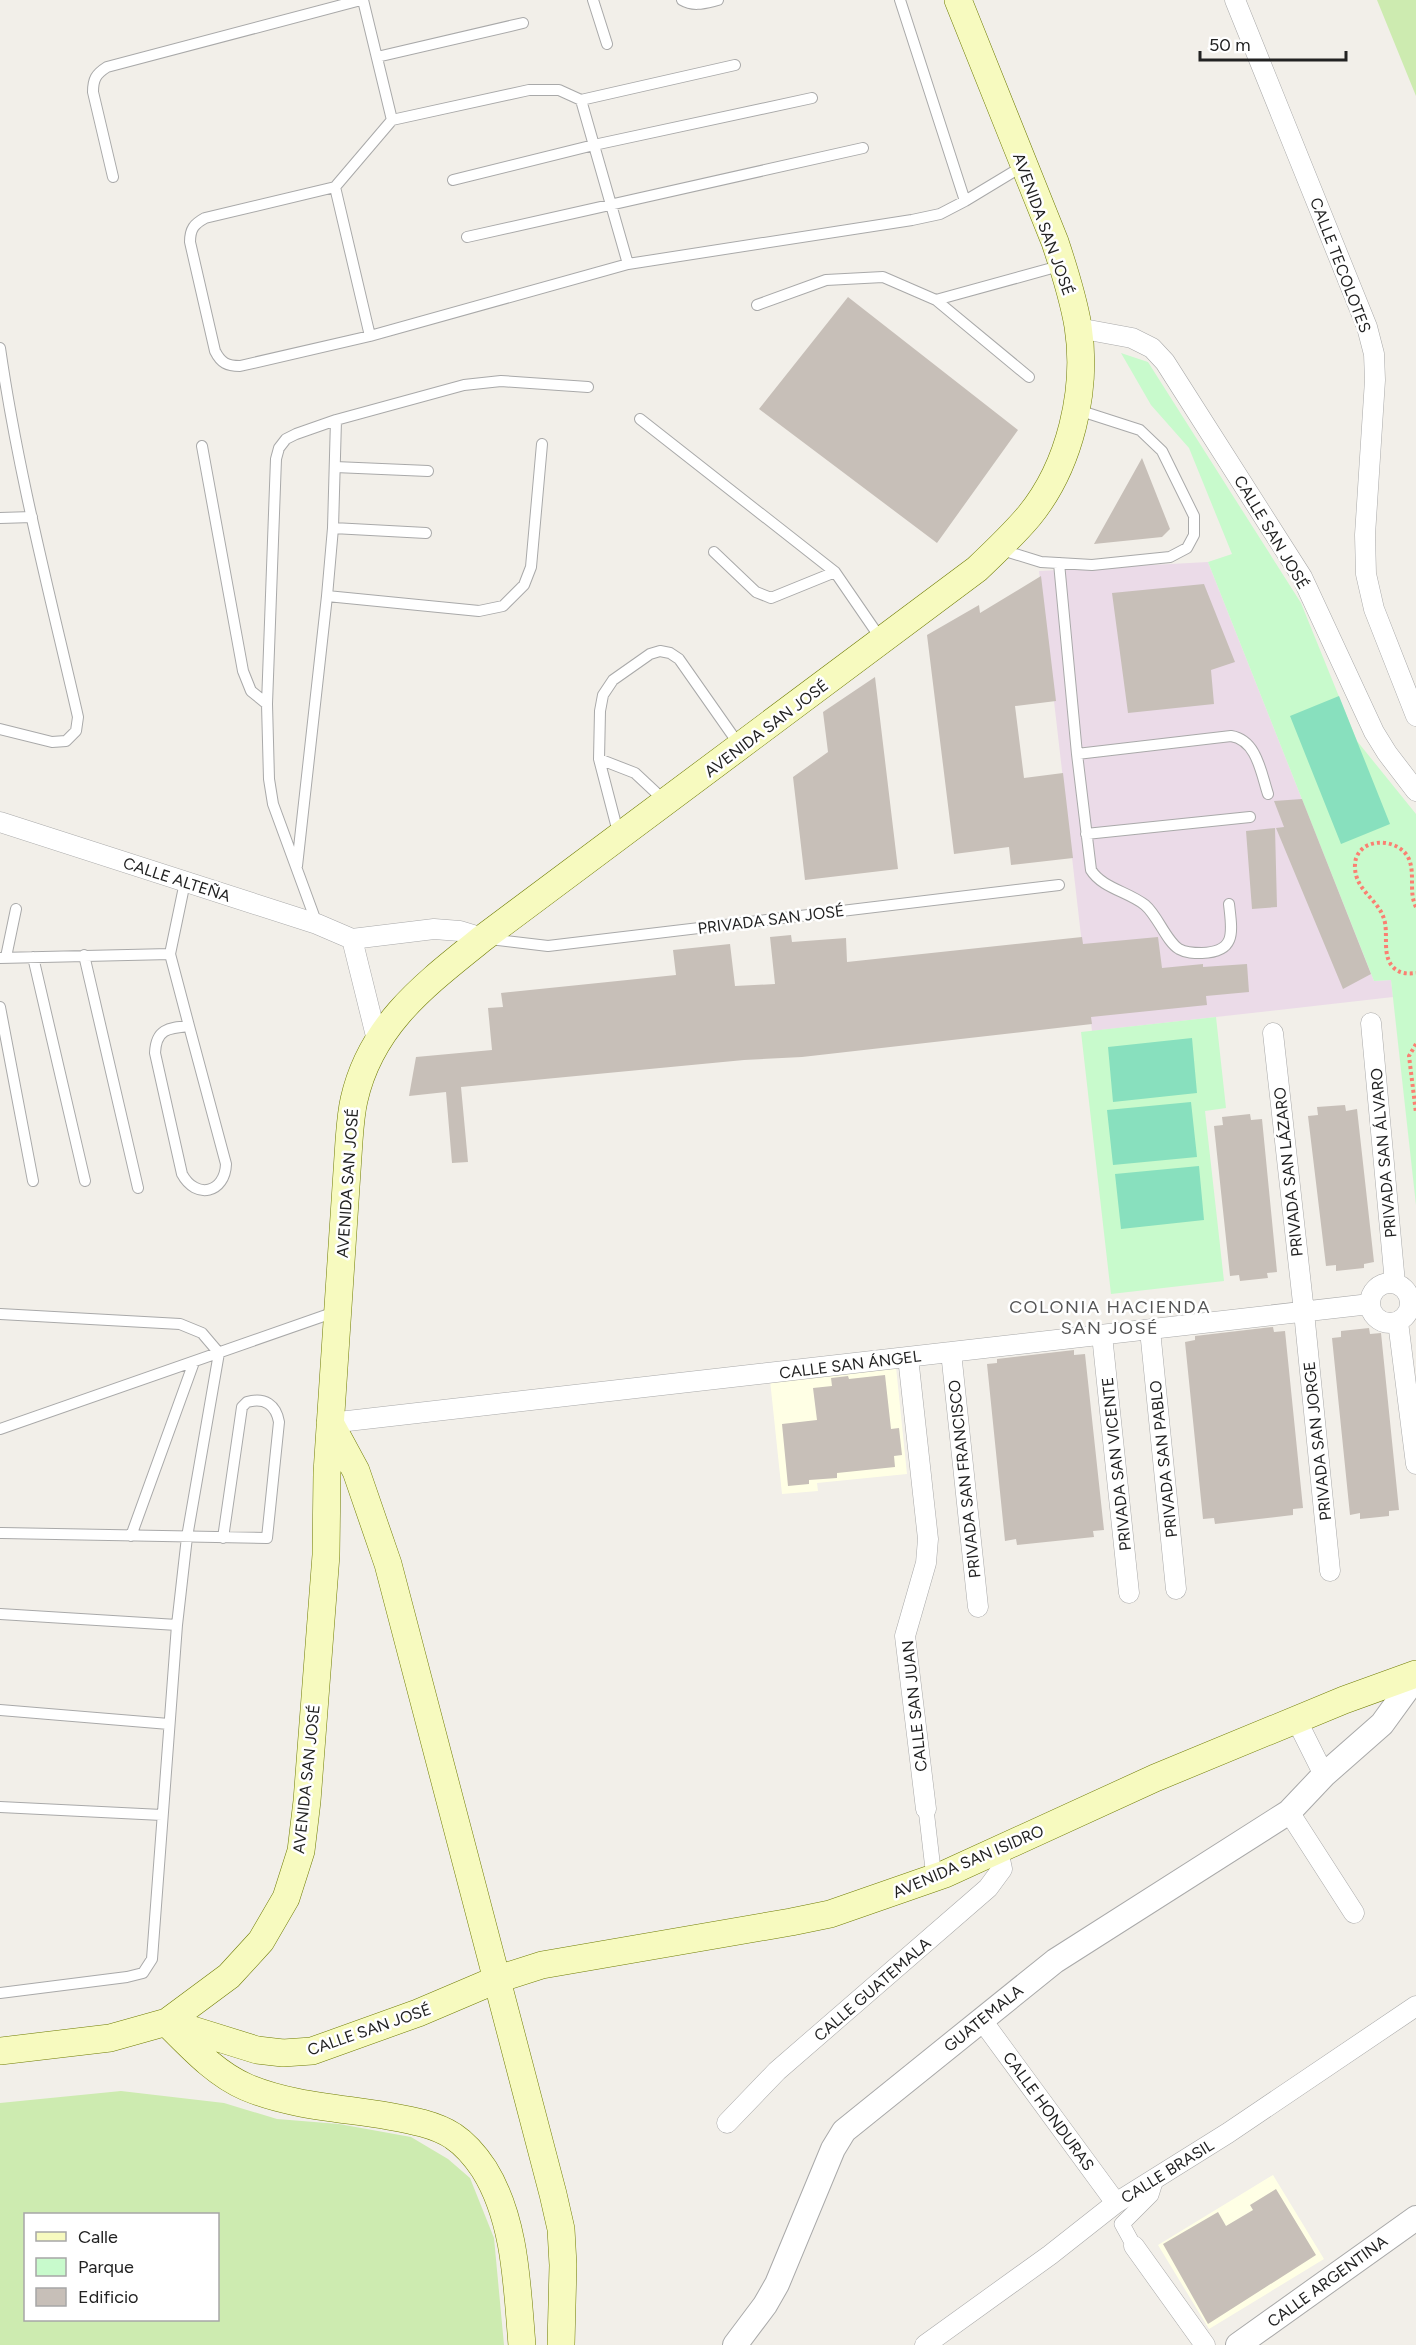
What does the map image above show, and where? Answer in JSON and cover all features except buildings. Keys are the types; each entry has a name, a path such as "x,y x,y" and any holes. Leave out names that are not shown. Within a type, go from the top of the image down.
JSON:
{"main road":[{"name":"AVENIDA SAN JOSÉ","path":"0,2051 110,2038 166,2022 230,1977 261,1941 286,1898 301,1851 326,1555 330,1423 353,1101 377,1040 407,1002 483,938 977,569 1030,515 1052,480 1069,439 1076,410 1080,372 1078,328 1063,265 958,0"},
{"path":"330,1423 356,1471 388,1564 498,1979 561,2229 563,2265 561,2345"},
{"name":"AVENIDA SAN ISIDRO","path":"498,1979 542,1965 577,1958 830,1914 934,1878 1155,1778 1296,1719 1416,1675"},
{"name":"CALLE SAN JOSÉ","path":"166,2022 257,2050 283,2053 312,2051 418,2013 498,1979"},
{"path":"166,2022 199,2056 245,2087 284,2100 437,2127 454,2137 472,2153 496,2194 507,2228 515,2271 522,2345"}],"street":[{"name":"CALLE TECOLOTES","path":"1235,0 1367,327 1374,354 1365,535 1366,574 1374,609 1416,716"},
{"name":"CALLE SAN JOSÉ","path":"1078,328 1132,339 1152,348 1165,362 1302,577 1374,732 1416,791"},
{"name":"CALLE ALTEÑA","path":"0,822 317,924 352,939"},
{"path":"377,1040 352,939 434,929 460,931 483,938"},
{"name":"PRIVADA SAN ÁLVARO","path":"1371,1023 1395,1283"},
{"name":"PRIVADA SAN LÁZARO","path":"1273,1032 1304,1312"},
{"path":"1388,1283 1395,1283 1406,1290 1410,1301 1408,1314 1398,1322 1382,1322 1374,1315 1370,1304 1371,1298 1377,1288 1388,1283"},
{"name":"CALLE SAN ÁNGEL","path":"330,1423 1370,1304"},
{"name":"PRIVADA SAN JORGE","path":"1304,1312 1330,1571"},
{"path":"1398,1322 1416,1464"},
{"name":"PRIVADA SAN PABLO","path":"1150,1329 1176,1589"},
{"name":"PRIVADA SAN VICENTE","path":"1102,1335 1129,1593"},
{"name":"PRIVADA SAN FRANCISCO","path":"951,1352 978,1607"},
{"name":"CALLE SAN JUAN","path":"908,1357 928,1539 926,1563 905,1636 934,1878"},
{"path":"1296,1719 1324,1775 1382,1724 1416,1675"},
{"name":"GUATEMALA","path":"735,2345 777,2284 833,2149 844,2131 1055,1961 1289,1812 1324,1775"},
{"path":"1289,1812 1354,1912"},
{"name":"CALLE GUATEMALA","path":"727,2123 777,2071 988,1888 1002,1869 998,1850"},
{"name":"CALLE BRASIL","path":"925,2345 1050,2255 1116,2204 1228,2133 1416,2006"},
{"name":"CALLE HONDURAS","path":"981,2019 1116,2204"},
{"path":"1157,2176 1151,2195 1122,2224 1134,2246 1205,2345"},
{"name":"CALLE ARGENTINA","path":"1239,2345 1416,2218"}],"lane":[{"path":"113,177 93,92 93,82 98,73 107,68 362,0 392,120"},
{"path":"593,0 607,44"},
{"path":"682,0 689,4 718,0"},
{"path":"900,0 965,201"},
{"path":"377,57 523,23"},
{"path":"735,65 581,100 559,90 529,90 392,120 335,187 205,218 196,223 190,231 190,242 215,351 220,360 229,366 240,366 370,336 628,264 940,214 1024,165"},
{"path":"453,180 594,145 812,98"},
{"path":"581,100 628,264"},
{"path":"467,237 863,148"},
{"path":"335,187 370,336"},
{"path":"936,300 1063,265"},
{"path":"757,305 826,280 883,277 936,300 1029,377"},
{"path":"0,348 3,386 78,717 76,731 66,741 52,742 0,729"},
{"path":"317,924 273,804 269,779 267,704 276,459 279,448 286,439 296,434 336,420 464,385 501,381 588,387"},
{"path":"998,549 1041,562 1092,565 1170,557 1187,548 1194,535 1194,516 1162,451 1140,430 1076,410"},
{"path":"640,419 835,572 882,641"},
{"path":"297,869 333,528 336,420"},
{"path":"327,596 479,611 503,606 524,585 531,567 542,444"},
{"path":"202,446 243,671 251,691 267,704"},
{"path":"335,467 428,471"},
{"path":"0,518 32,517"},
{"path":"333,528 426,533"},
{"path":"714,552 756,592 771,598 835,572"},
{"path":"1059,563 1089,864 1095,876 1148,908 1178,948 1190,953 1212,953 1222,950 1230,941 1232,930 1229,904"},
{"path":"619,836 599,759 600,711 603,695 613,680 650,654 660,651 670,653 678,659 741,747"},
{"path":"1077,754 1231,736 1240,737 1248,742 1252,750 1268,794"},
{"path":"599,759 635,773 666,803"},
{"path":"1086,834 1250,818"},
{"path":"185,882 170,954 226,1164 226,1176 219,1185 208,1190 194,1188 187,1183 182,1174 155,1053 156,1041 162,1032 189,1026"},
{"name":"PRIVADA SAN JOSÉ","path":"483,938 548,946 1059,885"},
{"path":"16,909 3,958 170,954"},
{"path":"84,956 138,1188"},
{"path":"33,957 85,1181"},
{"path":"0,1007 33,1181"},
{"path":"0,1429 338,1311"},
{"path":"0,1314 180,1324 202,1333 219,1353 188,1537 177,1624 152,1959 142,1973 127,1977 0,1993"},
{"path":"131,1536 194,1362"},
{"path":"0,1533 223,1538 267,1538 279,1422 277,1412 270,1403 260,1400 247,1401 243,1407 223,1538"},
{"path":"0,1614 177,1624"},
{"path":"0,1710 170,1724"},
{"path":"0,1807 162,1815"}],"path":[{"path":"1416,907 1411,897 1409,860 1402,848 1391,843 1378,842 1366,846 1357,856 1355,867 1358,882 1365,893 1377,903 1385,921 1388,956 1394,969 1406,974 1416,973"},
{"path":"1416,1044 1409,1056 1416,1113"}],"shaded area":[{"path":"1208,562 1374,981 1391,980 1393,997 1092,1031 1039,571"},
{"path":"896,1367 907,1474 817,1483 818,1491 782,1494 770,1380"},
{"path":"1273,2175 1324,2259 1209,2329 1158,2245"}],"green space":[{"path":"1377,0 1416,0 1416,96"},
{"path":"1121,353 1148,362 1301,603 1357,741 1416,814 1416,1205 1391,980 1374,981 1208,562 1232,554 1189,448 1151,405"},
{"path":"1339,696 1390,824 1341,844 1290,716"},
{"path":"1216,1017 1226,1108 1205,1111 1224,1281 1111,1294 1081,1032"},
{"path":"1192,1038 1197,1093 1113,1102 1108,1047"},
{"path":"1191,1102 1197,1157 1113,1165 1107,1110"},
{"path":"1199,1166 1204,1220 1121,1229 1115,1174"},
{"path":"121,2091 224,2103 277,2119 339,2124 411,2137 448,2159 470,2178 494,2238 504,2345 0,2345 0,2103"}],"district":[{"name":"COLONIA HACIENDA SAN JOSÉ","path":"1110,1317"}]}
